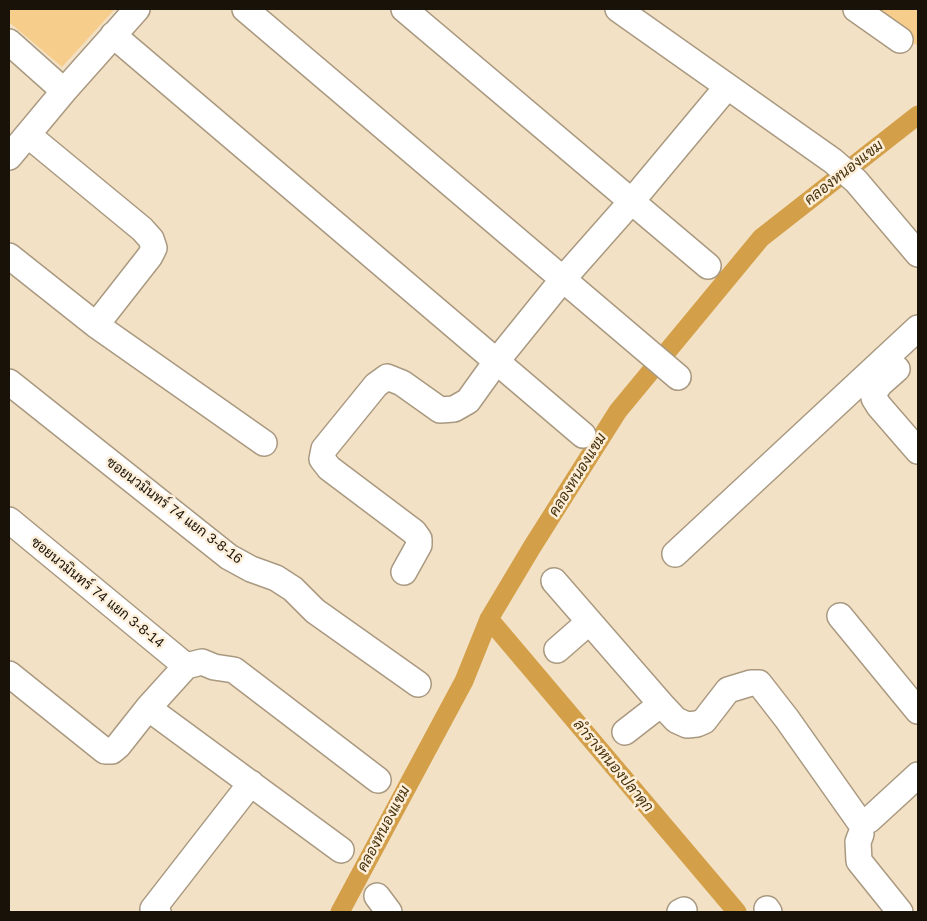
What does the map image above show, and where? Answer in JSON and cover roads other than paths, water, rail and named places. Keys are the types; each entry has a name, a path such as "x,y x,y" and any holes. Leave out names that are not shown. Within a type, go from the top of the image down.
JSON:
{"street":[{"path":"9,158 64,91 137,9"},
{"path":"245,9 672,372"},
{"path":"404,9 708,266"},
{"path":"618,9 833,161 856,181 918,254"},
{"path":"856,9 900,40"},
{"path":"113,35 583,435"},
{"path":"9,42 64,91"},
{"path":"404,572 419,545 419,539 414,532 329,468 322,459 324,449 376,385 388,377 402,384 440,410 454,409 468,401 496,362 563,279 631,202 727,87"},
{"path":"28,135 142,229 154,248 150,256 96,325"},
{"path":"9,256 96,325 264,443"},
{"path":"675,554 918,328"},
{"path":"918,350 880,384 875,391 874,398 918,451"},
{"name":"ซอยนวมินทร์ 74 แยก 3-8-16","path":"9,382 229,557 252,569 276,578 293,589 316,611 418,684"},
{"name":"ซอยนวมินทร์ 74 แยก 3-8-14","path":"9,520 186,666"},
{"path":"554,581 676,720 687,725 704,721 728,690 751,683 759,683 863,825"},
{"path":"840,616 918,711"},
{"path":"557,650 589,622"},
{"path":"9,674 105,751 112,751 186,666 202,662 214,667 234,670 378,780"},
{"path":"625,732 661,704"},
{"path":"148,708 341,850"},
{"path":"900,912 859,861 858,842 863,825 918,775"},
{"path":"158,912 153,909 251,783"}],"waterway":[{"name":"คลองหนองแขม","path":"340,912 464,681 489,619 618,411 761,238 918,115"},
{"name":"ลำรางหนองปลาดุก","path":"489,619 737,912"}]}
